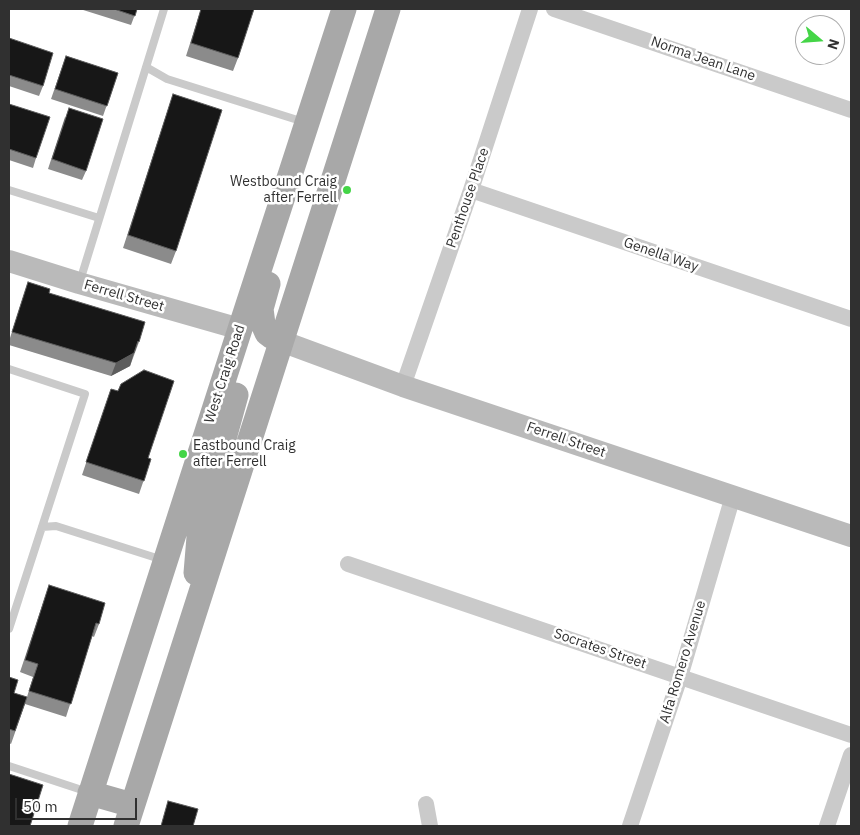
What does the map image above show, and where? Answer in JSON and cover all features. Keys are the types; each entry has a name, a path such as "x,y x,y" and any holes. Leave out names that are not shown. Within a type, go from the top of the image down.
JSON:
{"main road":[{"name":"West Craig Road","path":"80,826 344,9"},
{"path":"90,793 129,816 388,9"},
{"path":"281,341 267,332 263,324 261,310 304,170 308,123"},
{"path":"194,613 201,529 215,468 247,350 248,337 240,329"}],"street":[{"name":"Penthouse Place","path":"403,386 471,190 530,9"},
{"name":"Norma Jean Lane","path":"554,9 851,110"},
{"name":"Genella Way","path":"471,190 851,319"},
{"name":"Ferrell Street","path":"9,261 240,329"},
{"name":"Ferrell Street","path":"281,341 403,386 851,536"},
{"name":"Alfa Romero Avenue","path":"630,826 680,677 733,496"},
{"name":"Socrates Street","path":"348,564 851,735"},
{"path":"827,826 851,755"},
{"path":"426,804 430,826"}],"lane":[{"path":"79,283 164,9"},
{"path":"146,67 168,79 308,123"},
{"path":"9,190 99,218"},
{"path":"9,369 85,394 9,630"},
{"path":"42,526 56,526 166,561"},
{"path":"9,766 90,793"}],"building":[{"path":"114,9 137,9 135,16"},
{"path":"201,9 254,9 238,58 191,43"},
{"path":"9,38 53,53 43,86 9,75"},
{"path":"66,56 118,73 107,106 55,89"},
{"path":"173,94 222,110 176,251 128,235"},
{"path":"9,104 50,117 36,158 9,149"},
{"path":"69,108 103,119 86,171 52,159"},
{"path":"28,282 50,289 49,293 145,322 134,353 116,363 12,332"},
{"path":"144,370 174,381 148,458 151,459 144,481 86,462 111,389 118,391 121,384"},
{"path":"49,585 105,603 99,624 96,623 71,704 29,691 38,664 25,660"},
{"path":"9,677 18,680 14,693 27,697 15,731 9,729"},
{"path":"9,774 43,785 30,826 9,826"},
{"path":"168,801 198,809 193,826 161,826"}],"place":[{"name":"Westbound Craig after Ferrell","path":"347,190"},
{"name":"Eastbound Craig after Ferrell","path":"183,454"}]}
